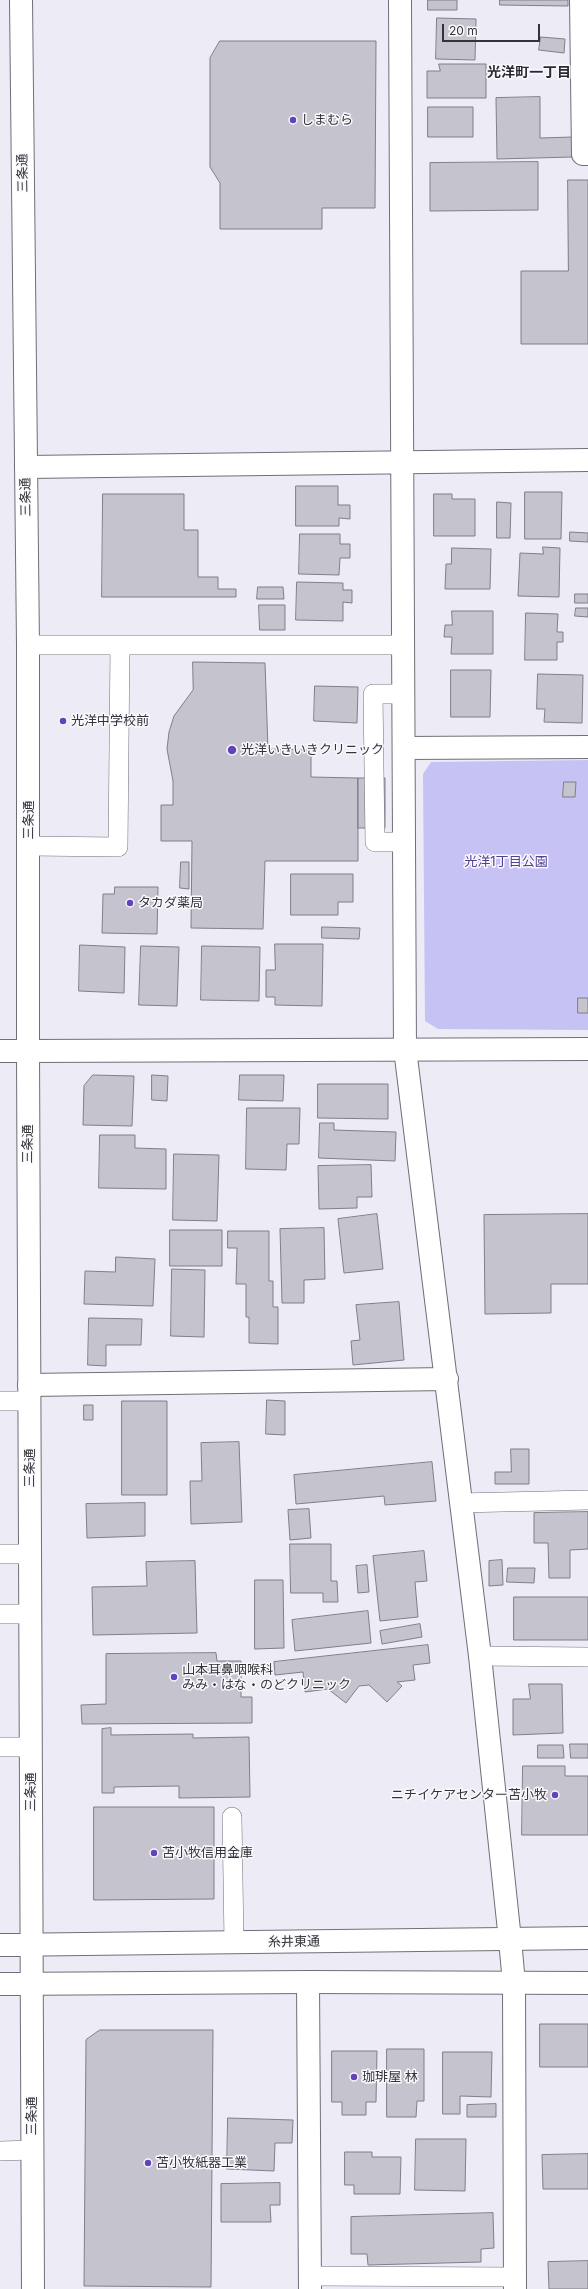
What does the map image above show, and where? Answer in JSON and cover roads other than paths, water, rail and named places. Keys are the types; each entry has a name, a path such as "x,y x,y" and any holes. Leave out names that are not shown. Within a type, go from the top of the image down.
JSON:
{"street":[{"name":"三条通","path":"21,0 28,645 31,1984 34,2289"},
{"path":"400,0 405,1049 447,1379 460,1503 480,1656 514,1983 515,2283"},
{"path":"581,0 583,154 588,154"},
{"path":"26,467 588,460"},
{"path":"404,748 588,747"},
{"path":"0,1051 588,1049"},
{"path":"29,1393 447,1379"},
{"name":"糸井東通","path":"0,1945 588,1938"},
{"path":"308,1982 310,2283"},
{"path":"0,1984 308,1982 588,1983"}],"lane":[{"path":"28,645 403,645"},
{"path":"29,846 118,847 120,645"},
{"path":"404,694 373,694 375,842 404,842"},
{"path":"0,1401 29,1393"},
{"path":"460,1503 588,1500"},
{"path":"0,1554 31,1554"},
{"path":"0,1614 31,1614"},
{"path":"480,1656 588,1657"},
{"path":"0,1747 31,1747"},
{"path":"232,1817 234,1942"},
{"path":"0,2151 32,2150"},
{"path":"310,2283 515,2283"}],"place":[{"name":"しまむら","path":"293,120"},
{"name":"光洋中学校前","path":"63,721"},
{"name":"光洋いきいきクリニック","path":"232,750"},
{"name":"タカダ薬局","path":"130,903"},
{"name":"山本耳鼻咽喉科 みみ・はな・のどクリニック","path":"174,1677"},
{"name":"ニチイケアセンター苫小牧","path":"555,1795"},
{"name":"苫小牧信用金庫","path":"154,1853"},
{"name":"珈琲屋 林","path":"354,2077"},
{"name":"苫小牧紙器工業","path":"148,2163"}],"district":[{"name":"光洋町一丁目","path":"529,73"}],"park label":[{"name":"光洋1丁目公園","path":"506,862"}]}
